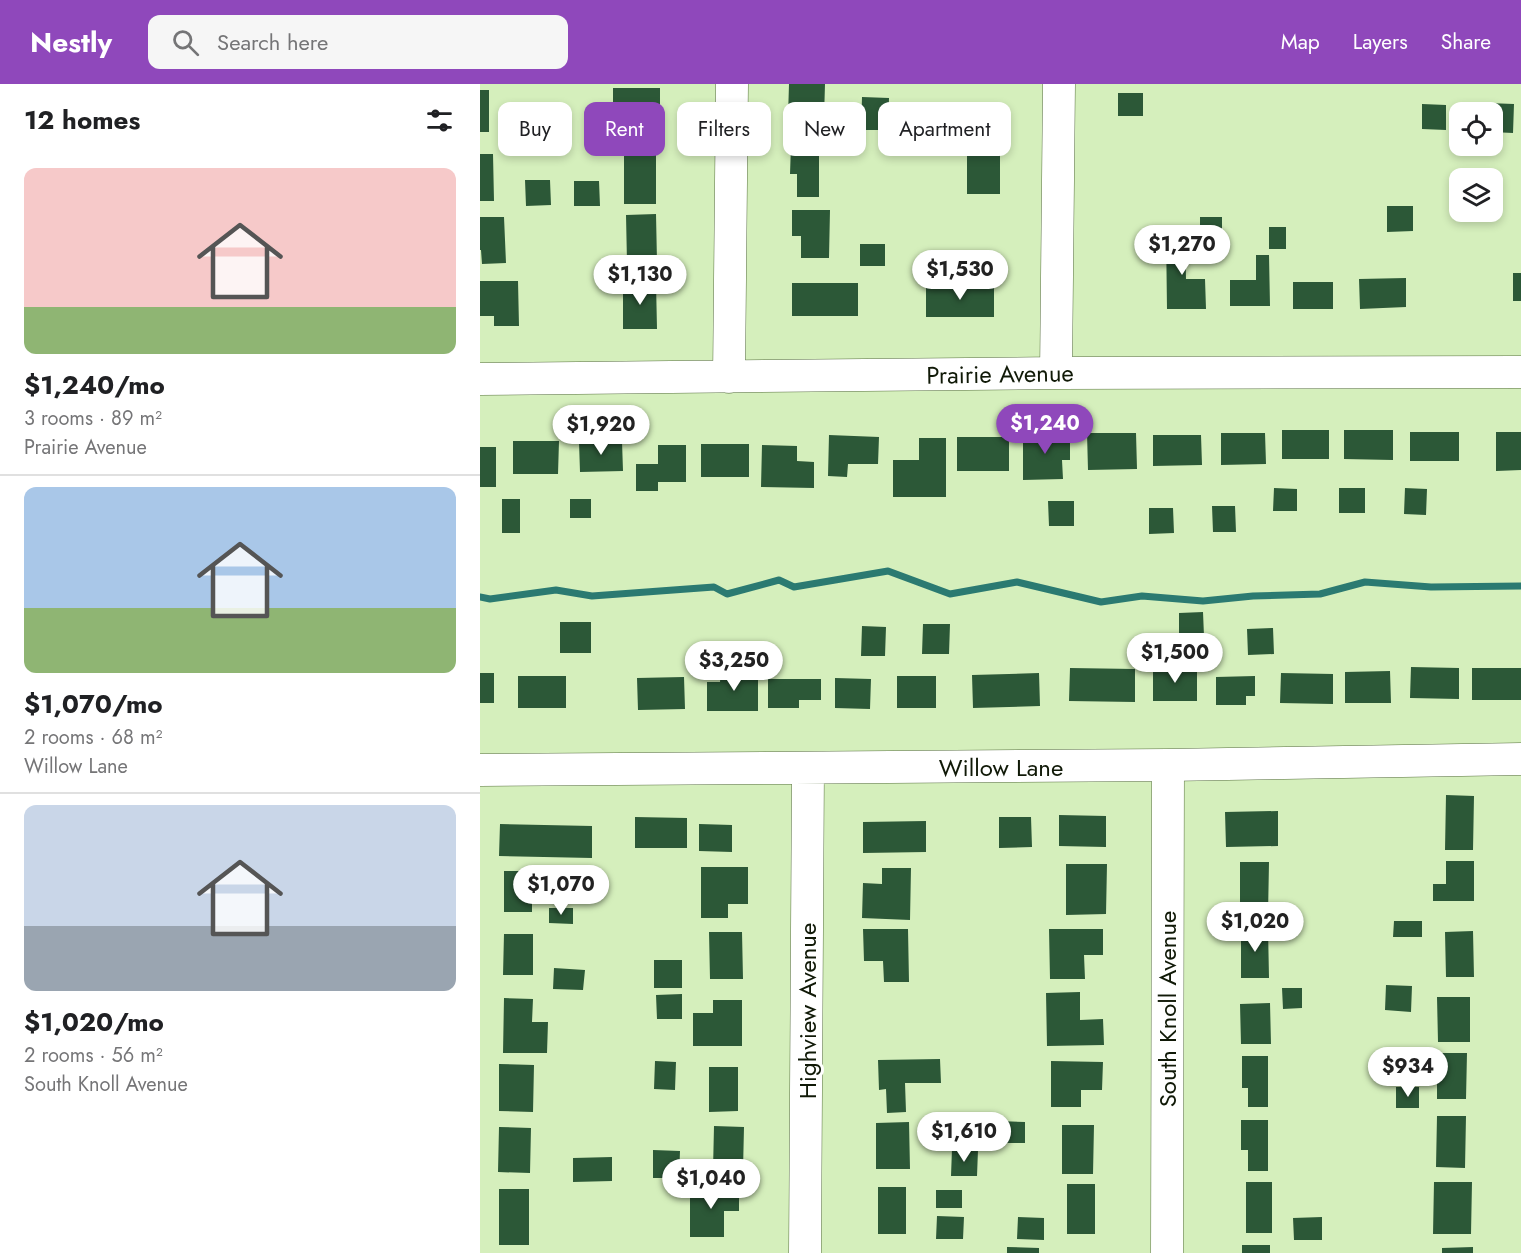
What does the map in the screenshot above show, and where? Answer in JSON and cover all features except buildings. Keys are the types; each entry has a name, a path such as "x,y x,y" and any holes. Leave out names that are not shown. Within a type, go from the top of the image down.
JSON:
{"street":[{"path":"729,377 732,84"},
{"path":"1056,373 1059,84"},
{"name":"Prairie Avenue","path":"480,379 1056,373 1521,372"},
{"name":"Willow Lane","path":"480,770 1168,765 1521,759"},
{"name":"South Knoll Avenue","path":"1167,1253 1168,765"},
{"name":"Highview Avenue","path":"805,1253 808,768"}],"waterway":[{"path":"480,597 490,599 556,590 592,596 714,587 727,594 779,580 794,587 888,571 950,594 1017,582 1101,602 1142,596 1203,601 1253,596 1320,594 1365,582 1431,587 1521,586"}]}
